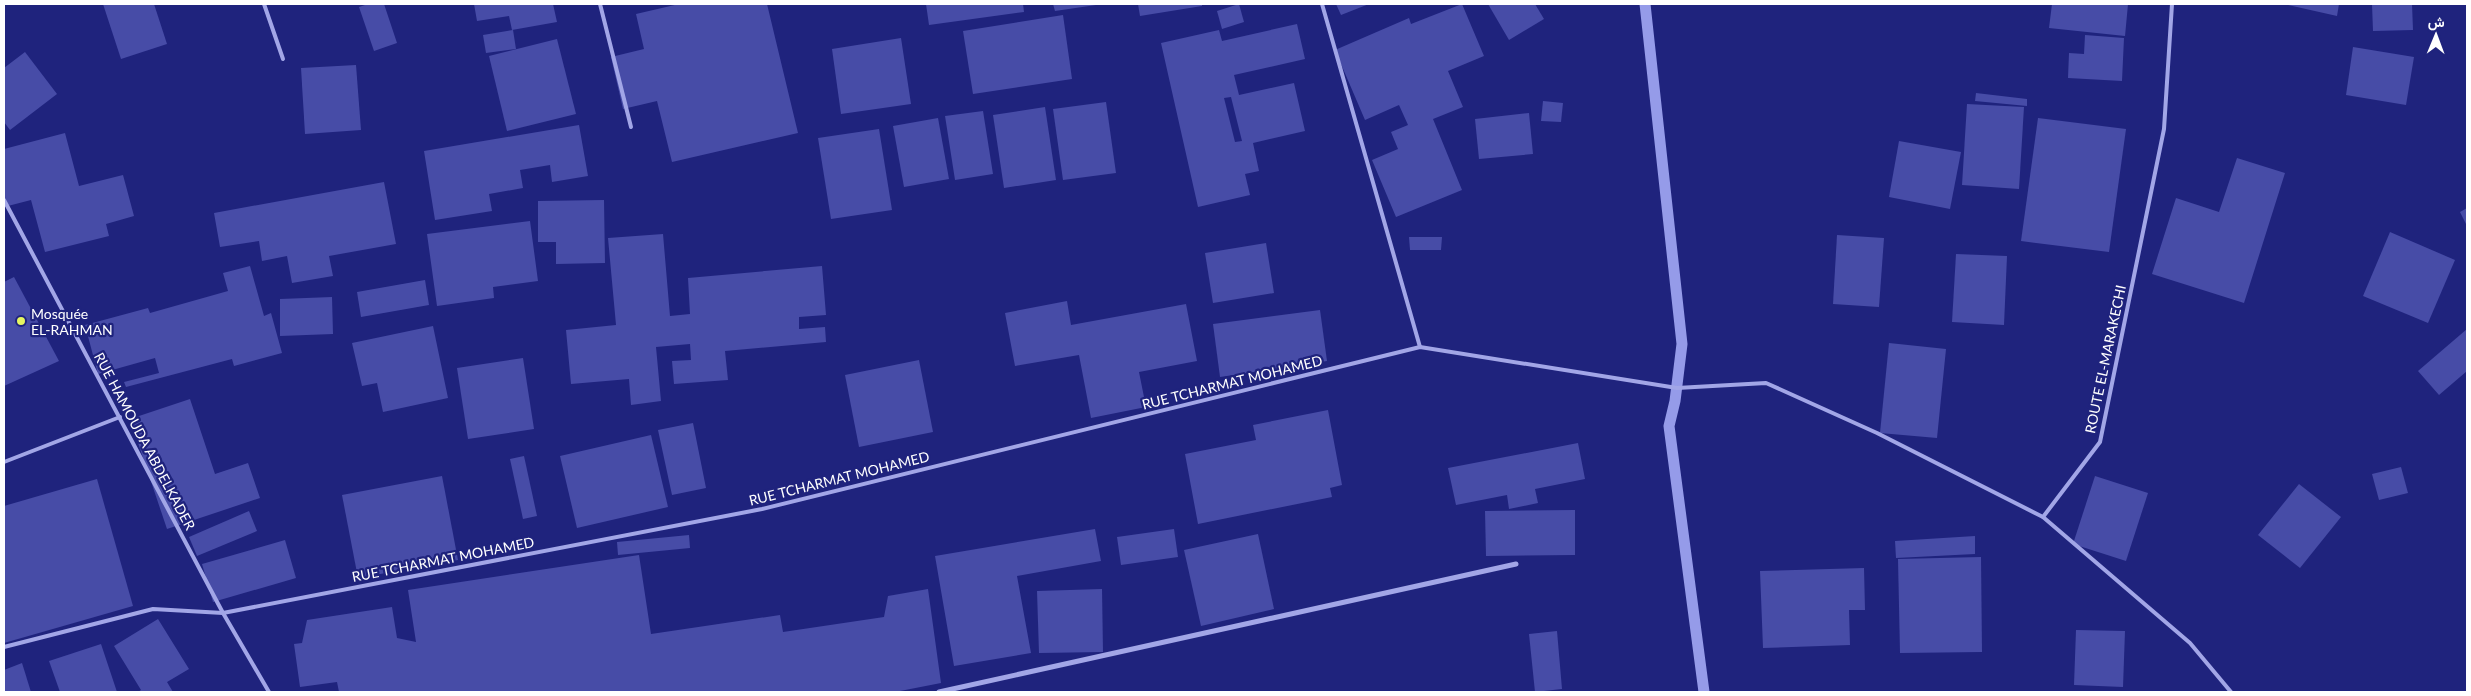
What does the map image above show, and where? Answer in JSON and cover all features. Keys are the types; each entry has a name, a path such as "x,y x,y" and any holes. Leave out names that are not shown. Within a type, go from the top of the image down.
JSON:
{"street":[{"path":"939,692 1516,564"}],"lane":[{"path":"264,4 283,59"},
{"path":"600,4 631,126"},
{"path":"1322,4 1420,347"},
{"name":"ROUTE EL-MARAKECHI","path":"2043,517 2100,442 2164,129 2172,4"},
{"name":"RUE HAMOUDA ABDELKADER","path":"4,200 224,614 269,692"},
{"name":"RUE TCHARMAT MOHAMED","path":"4,647 153,609 224,614 762,509 1420,347 1677,388 1766,383 1877,433 2043,517"},
{"path":"4,462 120,417"},
{"path":"2043,517 2190,644 2231,692"}],"building":[{"path":"103,4 154,4 167,44 121,59"},
{"path":"368,4 384,4 397,43 374,51 359,7"},
{"path":"474,4 553,4 557,22 512,30 509,16 477,21"},
{"path":"679,4 767,4 798,133 672,162 657,101 623,109 611,57 644,49 636,14"},
{"path":"926,4 1023,4 1024,12 929,25"},
{"path":"1053,4 1096,4 1096,5 1055,11"},
{"path":"1138,4 1202,4 1202,6 1140,16"},
{"path":"1239,4 1244,22 1222,29 1217,11"},
{"path":"1336,4 1369,4 1341,15"},
{"path":"1462,4 1484,56 1448,71 1463,107 1433,119 1462,190 1396,217 1372,160 1398,149 1391,132 1408,125 1399,105 1365,120 1335,50 1409,18 1411,24"},
{"path":"1488,4 1535,4 1544,19 1509,40"},
{"path":"2052,4 2128,4 2125,36 2049,28"},
{"path":"2284,4 2339,4 2337,16"},
{"path":"2372,4 2412,4 2413,30 2373,31"},
{"path":"1063,15 1072,79 973,94 963,31"},
{"path":"1297,24 1305,59 1234,75 1239,95 1294,83 1305,131 1253,143 1259,171 1245,174 1250,195 1198,207 1161,43 1219,30 1222,41","holes":["1231,97 1242,141 1235,142 1224,98"]},
{"path":"513,30 516,49 486,53 483,35"},
{"path":"2085,35 2124,38 2122,81 2068,78 2069,53 2084,54"},
{"path":"901,38 911,104 841,114 832,49"},
{"path":"557,39 576,114 507,131 489,56"},
{"path":"2353,47 2414,57 2406,105 2346,95"},
{"path":"25,52 57,94 10,130 4,122 4,68"},
{"path":"356,65 361,130 305,134 301,68"},
{"path":"1976,93 2027,99 2027,106 1975,101"},
{"path":"1543,101 1563,103 1561,122 1541,121"},
{"path":"1106,102 1116,173 1063,180 1053,109"},
{"path":"1967,104 2024,107 2019,189 1962,185"},
{"path":"1045,107 1056,180 1004,188 993,115"},
{"path":"983,111 993,174 955,180 945,116"},
{"path":"1529,113 1533,154 1479,159 1475,119"},
{"path":"938,118 949,179 904,187 893,126"},
{"path":"2038,118 2126,129 2109,252 2021,241"},
{"path":"579,125 588,176 552,182 550,165 520,170 523,188 489,194 492,211 435,220 424,151"},
{"path":"879,129 892,210 831,219 818,138"},
{"path":"65,133 79,186 123,175 134,216 106,224 109,236 45,252 31,200 4,207 4,149"},
{"path":"1899,141 1961,152 1950,209 1889,197"},
{"path":"2237,158 2285,173 2244,303 2152,274 2176,198 2219,212"},
{"path":"384,182 396,244 329,256 333,276 292,283 287,256 262,261 259,241 220,247 214,213"},
{"path":"604,200 605,263 556,264 556,242 538,242 538,201"},
{"path":"2467,208 2467,226 2460,212"},
{"path":"530,221 538,281 493,287 494,298 437,306 427,234"},
{"path":"2390,232 2455,260 2428,323 2363,296"},
{"path":"663,234 670,316 690,314 688,278 822,266 826,315 799,317 799,329 825,327 826,342 725,351 728,380 674,384 672,361 691,360 690,344 656,347 661,401 631,405 629,379 571,384 566,330 616,325 608,238"},
{"path":"1837,235 1884,238 1879,307 1833,304"},
{"path":"1409,237 1442,237 1441,250 1410,250"},
{"path":"1266,243 1274,293 1213,303 1205,253"},
{"path":"1956,254 2007,256 2004,325 1952,322"},
{"path":"250,266 264,316 271,313 282,353 234,366 232,359 126,387 124,382 159,373 155,358 98,374 85,325 148,308 150,313 228,291 223,273"},
{"name":"Mosquée EL-RAHMAN","path":"14,277 59,361 4,386 4,282"},
{"path":"425,280 429,305 361,317 357,292"},
{"path":"332,297 333,334 280,336 280,299"},
{"path":"1067,301 1071,325 1186,304 1197,361 1139,372 1146,407 1091,418 1079,355 1015,366 1005,313"},
{"path":"1320,310 1327,361 1220,377 1213,324"},
{"path":"433,326 448,398 383,412 377,383 362,386 352,343"},
{"path":"2467,329 2467,371 2439,395 2418,371"},
{"path":"1889,343 1946,349 1937,438 1880,433"},
{"path":"523,358 534,429 468,439 457,368"},
{"path":"919,360 933,432 859,447 845,375"},
{"path":"190,399 215,474 248,463 260,498 167,529 130,419"},
{"path":"1328,410 1342,485 1330,488 1332,497 1198,524 1185,454 1256,440 1253,425"},
{"path":"693,423 706,488 672,495 658,430"},
{"path":"651,435 668,507 577,528 560,456"},
{"path":"1578,443 1585,479 1535,489 1538,503 1509,509 1507,495 1456,505 1448,468"},
{"path":"524,456 537,516 523,519 510,459"},
{"path":"2401,467 2408,493 2379,500 2372,474"},
{"path":"442,476 458,560 358,578 342,495"},
{"path":"2095,476 2148,493 2126,561 2073,544"},
{"path":"97,479 133,606 4,643 4,506"},
{"path":"2299,484 2341,517 2300,568 2258,535"},
{"path":"1575,510 1575,555 1486,556 1485,511"},
{"path":"249,511 257,531 197,556 189,537"},
{"path":"1095,529 1101,561 1017,576 1031,653 954,666 935,556"},
{"path":"1174,529 1178,557 1121,565 1117,537"},
{"path":"1258,534 1274,609 1201,626 1184,550"},
{"path":"689,535 690,548 618,555 617,542"},
{"path":"1975,536 1975,554 1896,558 1895,541"},
{"path":"285,540 296,578 213,602 202,564"},
{"path":"639,555 651,634 780,615 783,632 884,617 888,596 928,589 941,683 895,692 339,692 337,682 300,687 294,644 302,643 307,620 392,607 397,638 416,642 408,590"},
{"path":"1981,557 1982,652 1900,653 1898,559"},
{"path":"1864,568 1865,610 1849,610 1850,645 1763,648 1760,571"},
{"path":"1102,589 1103,652 1039,653 1037,591"},
{"path":"158,619 189,669 167,682 173,692 138,692 141,690 114,646"},
{"path":"2076,630 2125,631 2123,687 2074,685"},
{"path":"1557,631 1562,689 1535,692 1529,634"},
{"path":"101,644 117,692 60,692 49,661"},
{"path":"22,663 31,692 4,692 4,670"}],"waterway":[{"path":"1645,4 1682,344 1675,401 1669,426 1704,692"}],"place":[{"name":"Mosquée EL-RAHMAN","path":"21,321"}]}
